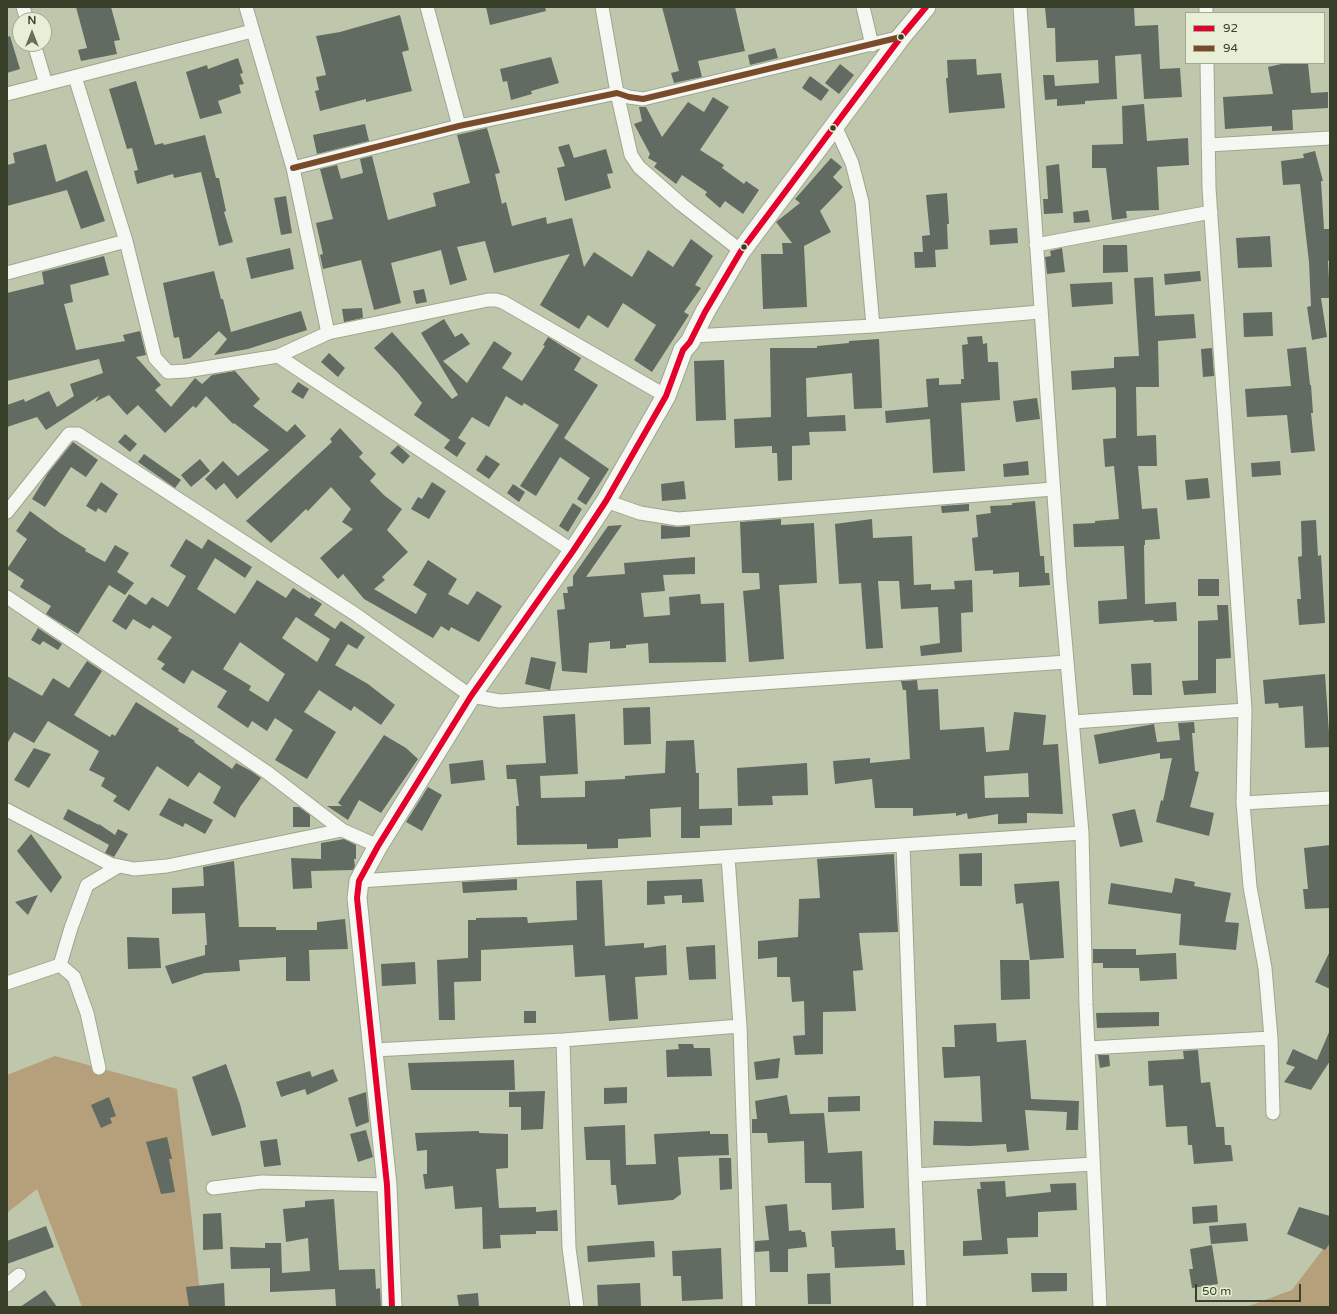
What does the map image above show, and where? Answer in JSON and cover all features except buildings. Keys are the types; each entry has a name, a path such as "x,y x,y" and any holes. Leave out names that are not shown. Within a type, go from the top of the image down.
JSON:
{"street":[{"path":"246,7 293,168 328,333"},
{"path":"427,7 459,126"},
{"path":"602,7 617,93 631,155 639,167 681,204 742,251"},
{"path":"863,7 872,45"},
{"path":"392,1307 387,1185 357,898 359,881 378,846 471,696 573,551 606,501 666,396 683,350 693,336 705,312 742,251 901,37 926,7"},
{"path":"1020,7 1053,489 1082,833 1088,1048 1100,1307"},
{"path":"7,94 252,31"},
{"path":"293,168 459,126 617,93 643,99 901,37"},
{"path":"36,52 46,84"},
{"path":"1207,64 1211,212 1245,710 1243,803 1250,887 1265,968 1271,1038 1273,1113"},
{"path":"75,77 126,241 155,358 168,372 186,371 278,356 328,333 488,300 496,300 666,396"},
{"path":"835,126 852,163 862,202 873,326"},
{"path":"1208,145 1330,138"},
{"path":"1036,245 1211,212"},
{"path":"7,273 126,241"},
{"path":"693,336 873,326 1040,312"},
{"path":"278,356 573,551"},
{"path":"7,512 69,434 78,434 355,614 471,696 500,701 1067,662"},
{"path":"606,501 640,514 678,519 1053,489"},
{"path":"7,597 268,773 342,830 378,846"},
{"path":"1072,722 1245,710"},
{"path":"1243,803 1330,798"},
{"path":"7,810 92,856 110,864 134,869 167,866 342,830"},
{"path":"359,881 1082,833"},
{"path":"903,845 920,1307"},
{"path":"728,857 740,1026 749,1307"},
{"path":"60,966 70,928 87,885 119,866"},
{"path":"7,983 60,966"},
{"path":"60,966 74,977 87,1013 99,1068"},
{"path":"374,1050 563,1040 740,1026"},
{"path":"1088,1048 1271,1038"},
{"path":"563,1040 569,1248 578,1307"},
{"path":"915,1175 1093,1164"},
{"path":"213,1188 262,1182 387,1185"},
{"path":"7,1285 19,1275"}],"shaded area":[{"path":"55,1056 177,1089 200,1293 209,1307 82,1307 37,1189 7,1213 7,1075"},
{"path":"1330,1240 1330,1307 1246,1307 1292,1290"}],"transit line":[{"name":"92","path":"392,1307 387,1185 357,898 359,881 378,846 471,696 573,551 606,501 666,396 683,350 690,342 705,312 741,251 901,37 926,7"},
{"name":"94","path":"293,168 459,126 617,93 643,99 901,37"}]}
